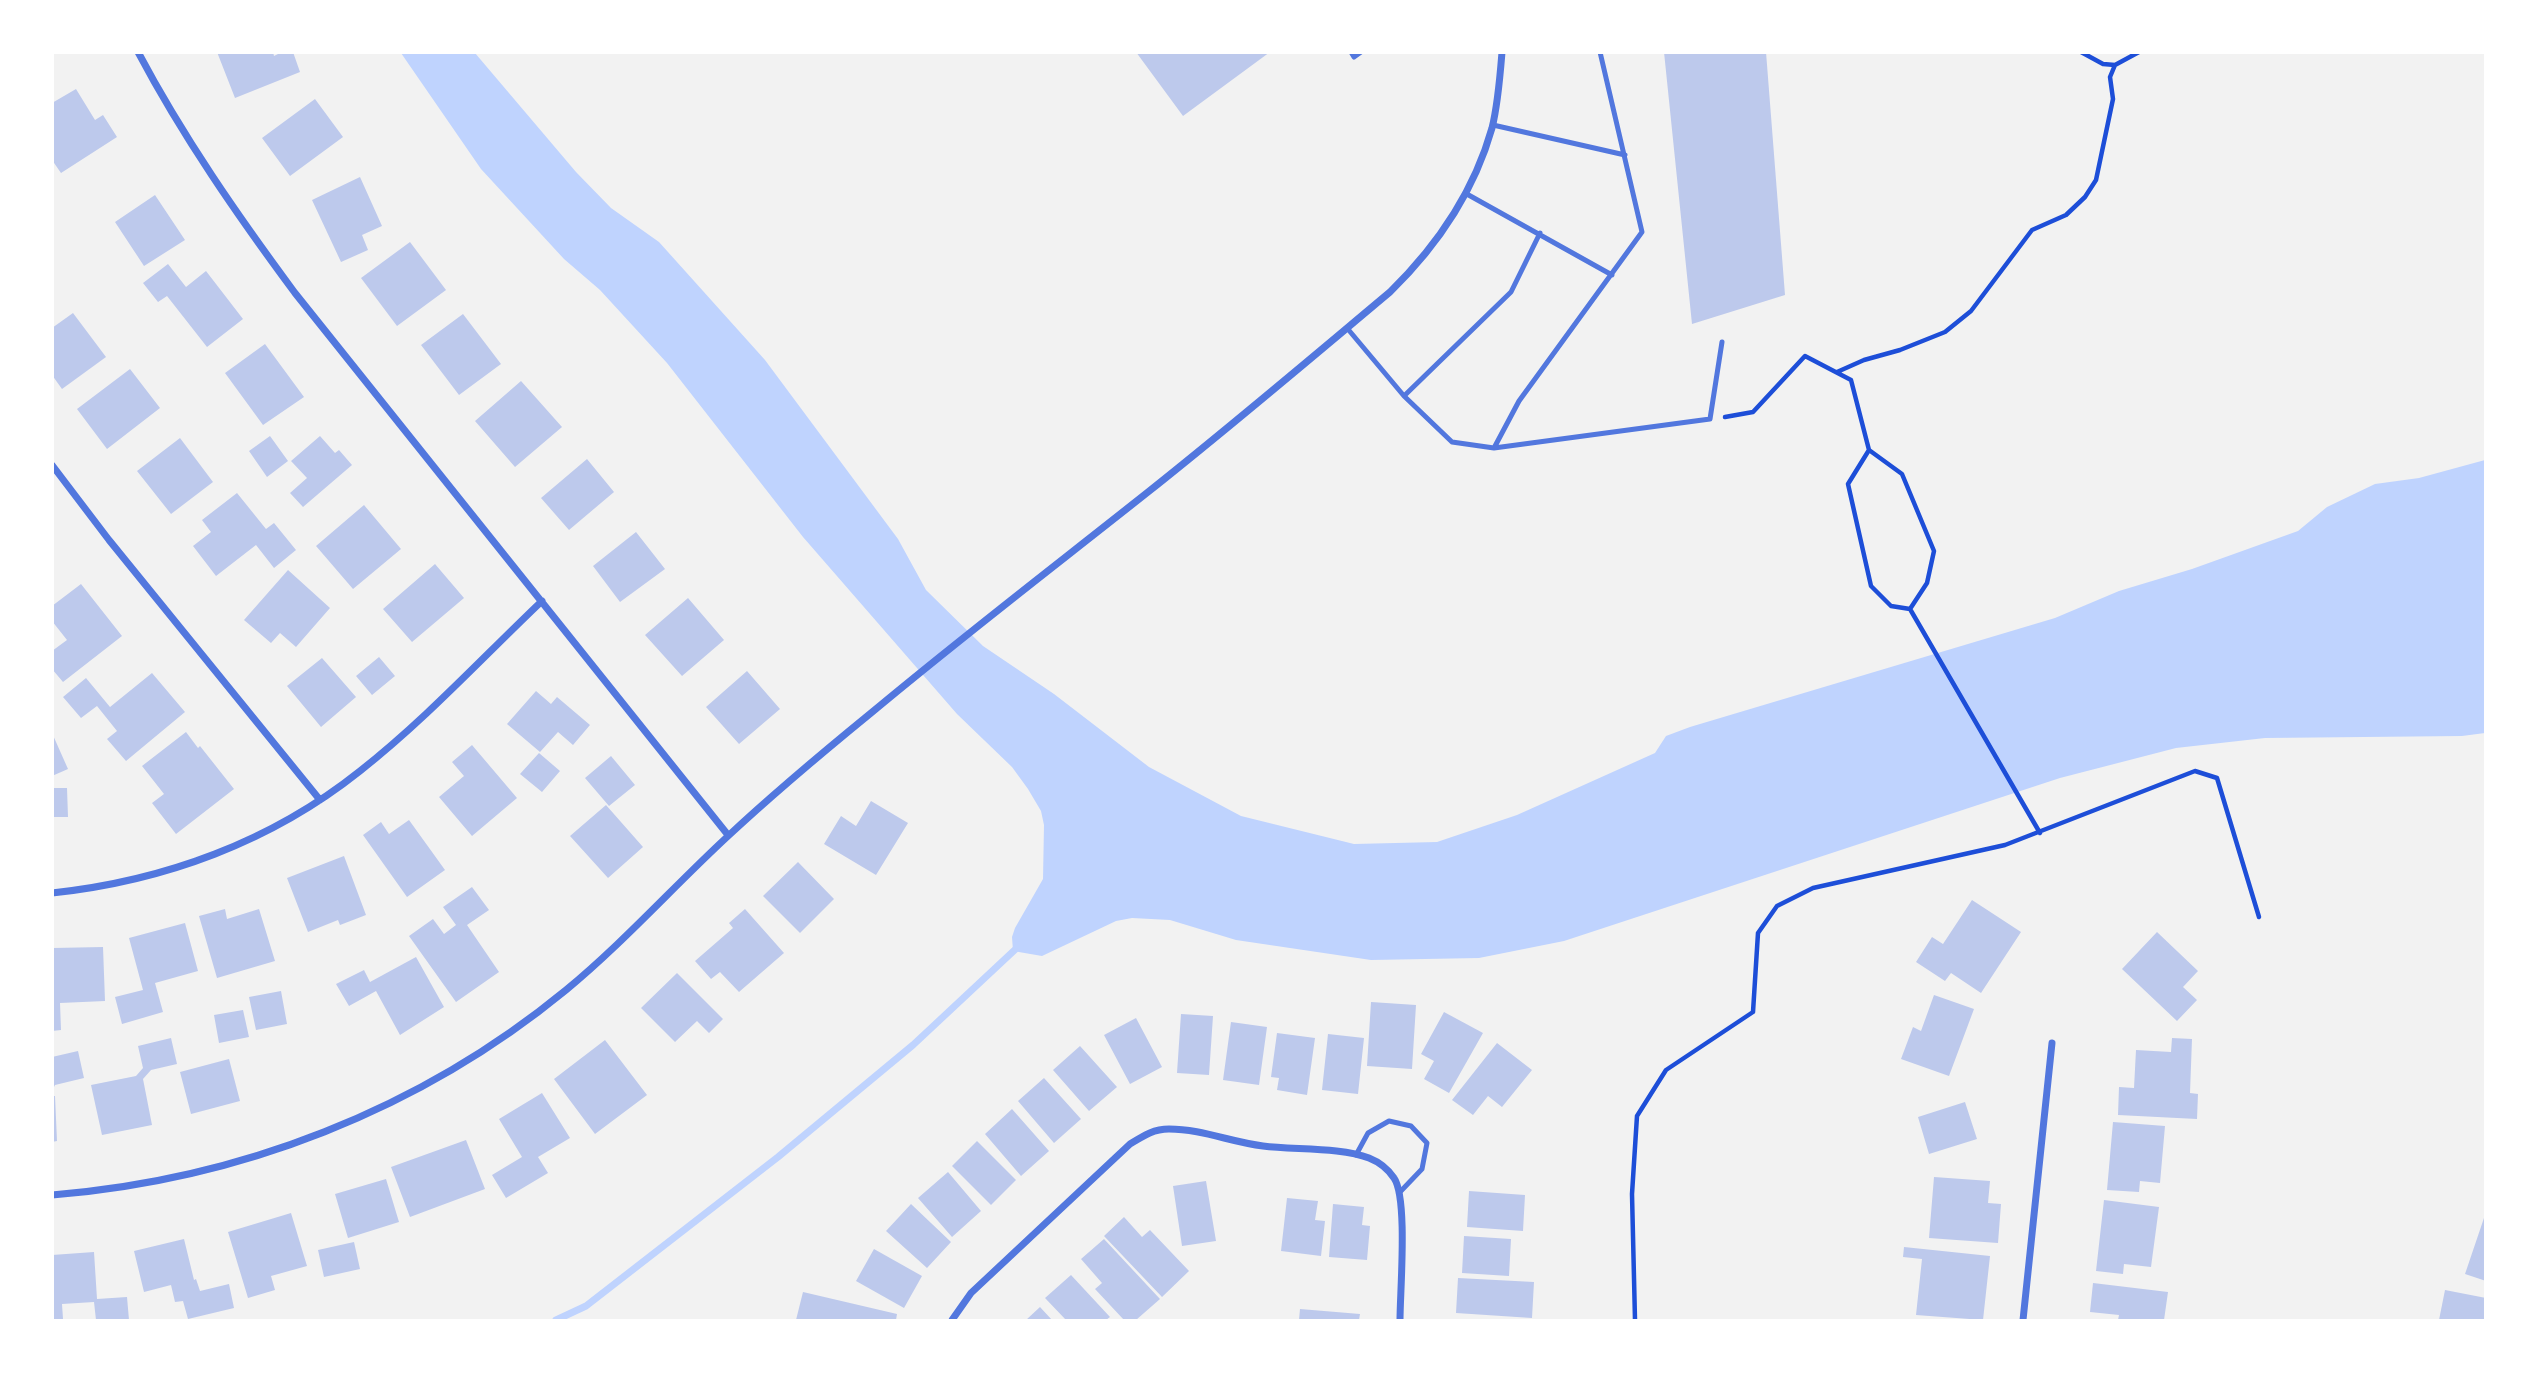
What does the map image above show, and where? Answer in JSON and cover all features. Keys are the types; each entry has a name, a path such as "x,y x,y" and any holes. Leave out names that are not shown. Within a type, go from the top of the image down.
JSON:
{"street":[{"path":"138,52 159,93 200,159 280,273 728,835"},
{"path":"52,1195 107,1190 177,1178 297,1143 407,1095 505,1035 566,990 728,835 879,706 1012,597 1150,491 1390,292 1418,265 1440,237 1482,160 1493,125 1502,52"},
{"path":"52,465 109,540 320,800"},
{"path":"52,893 147,877 220,853 262,835 320,800 396,741 542,601"},
{"path":"2023,1321 2052,1043"},
{"path":"952,1321 971,1293 1130,1144 1149,1132 1168,1129 1201,1131 1261,1146 1356,1155 1380,1163 1395,1180 1399,1192 1400,1321"}],"lane":[{"path":"1351,52 1354,57 1361,52"},
{"path":"1494,447 1519,401 1642,232 1600,52"},
{"path":"1493,125 1625,155"},
{"path":"1465,193 1612,275"},
{"path":"1404,396 1511,292 1540,233"},
{"path":"1347,328 1404,396 1452,442 1494,447 1710,419 1721,342"},
{"path":"1356,1155 1368,1133 1389,1121 1412,1126 1427,1143 1422,1169 1399,1192"}],"path":[{"path":"2081,52 2103,64 2115,65 2139,52"},
{"path":"1836,373 1864,360 1900,350 1945,332 1971,311 2032,230 2066,215 2085,197 2096,180 2113,99 2110,77 2115,65"},
{"path":"1710,419 1753,412 1805,356 1851,380 1869,450 1902,474 1934,551 1927,583 1910,609"},
{"path":"1869,450 1848,484 1871,586 1891,606 1910,609"},
{"path":"1910,609 2040,833"},
{"path":"1635,1321 1632,1194 1637,1116 1667,1070 1753,1012 1758,933 1777,906 1813,888 2005,845 2195,771 2217,778 2259,917"}],"water":[{"path":"401,53 475,53 576,172 611,208 659,242 765,360 898,539 926,590 983,646 1054,694 1149,767 1241,816 1354,844 1437,842 1517,815 1655,753 1666,736 1690,727 2055,618 2119,591 2192,569 2298,531 2327,507 2375,484 2419,478 2485,460 2485,733 2462,736 2265,738 2176,748 2060,778 1564,941 1479,958 1371,960 1236,940 1170,920 1132,918 1116,921 1042,956 1013,951 1012,937 1015,928 1043,879 1044,825 1041,811 1028,789 1012,767 957,714 803,537 667,363 600,290 564,259 481,169"}],"building":[{"path":"217,52 273,52 274,56 282,52 293,52 300,72 235,98"},
{"path":"1136,52 1270,52 1183,116"},
{"path":"1664,52 1766,52 1785,295 1692,324"},
{"path":"76,89 95,120 103,115 117,137 61,173 52,160 52,103"},
{"path":"315,99 343,137 290,176 262,138"},
{"path":"360,177 382,226 362,235 368,250 341,262 312,200"},
{"path":"155,195 185,240 144,266 115,222"},
{"path":"410,242 446,290 397,326 361,278"},
{"path":"168,264 186,287 206,271 243,319 207,347 167,296 158,302 143,283"},
{"path":"73,313 106,357 62,389 52,375 52,328"},
{"path":"463,314 501,364 459,395 421,345"},
{"path":"265,344 304,397 263,425 225,373"},
{"path":"130,369 160,408 107,449 77,409"},
{"path":"521,381 562,427 515,467 475,421"},
{"path":"270,436 288,461 267,477 249,451"},
{"path":"320,436 335,453 339,450 352,465 303,507 290,493 307,478 291,461"},
{"path":"180,438 213,482 171,514 137,471"},
{"path":"587,459 614,492 569,530 541,498"},
{"path":"237,493 266,529 274,523 296,550 274,568 256,545 216,576 193,546 211,532 202,520"},
{"path":"364,505 401,549 353,589 316,546"},
{"path":"636,532 665,569 620,602 593,566"},
{"path":"435,564 464,598 412,642 383,609"},
{"path":"288,570 330,608 296,647 280,633 271,643 244,620"},
{"path":"81,584 122,636 63,682 52,669 52,651 67,640 52,621 52,606"},
{"path":"688,598 724,640 682,676 645,635"},
{"path":"379,657 395,676 372,695 356,676"},
{"path":"322,658 356,697 321,727 287,686"},
{"path":"747,671 780,709 739,744 706,707"},
{"path":"152,673 185,712 126,761 107,739 117,731 97,706 81,718 63,697 86,678 110,707"},
{"path":"536,691 551,704 557,697 590,725 573,745 558,732 540,752 507,724"},
{"path":"186,732 234,789 176,834 152,803 164,794 142,766"},
{"path":"52,733 68,769 52,776"},
{"path":"472,745 517,798 472,836 439,797 464,776 452,762"},
{"path":"539,753 560,771 542,792 520,774"},
{"path":"611,756 635,785 609,806 585,778"},
{"path":"52,788 67,788 68,817 52,817"},
{"path":"871,801 908,823 876,875 824,844 841,816 856,826"},
{"path":"606,805 643,847 608,878 570,836"},
{"path":"409,820 445,870 407,897 363,835 381,822 389,834"},
{"path":"344,856 366,915 340,925 338,920 308,932 287,878"},
{"path":"798,862 834,899 800,933 763,896"},
{"path":"472,887 489,910 467,925 499,972 456,1002 409,936 433,919 444,934 456,925 443,907"},
{"path":"1972,900 2021,932 1981,993 1951,973 1945,981 1916,962 1932,937 1943,944"},
{"path":"225,909 227,919 259,909 275,961 217,978 199,916"},
{"path":"745,909 784,953 739,992 720,972 711,979 695,961 733,928 729,923"},
{"path":"185,923 198,971 155,983 163,1012 122,1024 115,997 143,990 129,938"},
{"path":"2157,932 2198,971 2183,987 2197,1000 2177,1021 2122,969"},
{"path":"103,947 105,1001 60,1003 61,1030 52,1031 53,948"},
{"path":"416,957 444,1007 400,1035 376,991 349,1006 336,984 364,970 370,982"},
{"path":"677,973 723,1019 709,1033 697,1021 675,1042 641,1008"},
{"path":"281,991 287,1024 256,1030 249,997"},
{"path":"1934,995 1974,1009 1949,1076 1901,1059 1913,1027 1921,1031"},
{"path":"1371,1002 1416,1005 1412,1069 1367,1066"},
{"path":"243,1010 249,1037 219,1043 214,1015"},
{"path":"1444,1012 1483,1033 1449,1093 1424,1079 1434,1061 1421,1054"},
{"path":"1181,1014 1213,1016 1209,1075 1177,1073"},
{"path":"1136,1018 1162,1067 1130,1084 1104,1035"},
{"path":"1231,1022 1267,1027 1259,1085 1223,1080"},
{"path":"1277,1033 1315,1038 1307,1095 1277,1090 1279,1078 1271,1077"},
{"path":"1328,1034 1364,1038 1358,1094 1322,1090"},
{"path":"171,1038 177,1064 151,1070 143,1079 152,1125 102,1135 91,1085 136,1076 143,1068 138,1046"},
{"path":"2172,1038 2192,1039 2190,1093 2198,1094 2197,1119 2118,1115 2119,1087 2134,1088 2136,1050 2171,1052"},
{"path":"605,1040 647,1095 595,1134 554,1079"},
{"path":"1497,1043 1532,1070 1502,1107 1488,1096 1473,1115 1452,1100"},
{"path":"1080,1046 1117,1087 1089,1111 1053,1070"},
{"path":"78,1051 84,1078 55,1085 52,1091 52,1057"},
{"path":"229,1059 240,1101 191,1114 180,1072"},
{"path":"1044,1078 1081,1119 1054,1143 1018,1101"},
{"path":"542,1093 570,1138 538,1157 548,1173 506,1198 492,1175 522,1157 499,1119"},
{"path":"52,1096 55,1096 57,1141 52,1142"},
{"path":"1965,1102 1977,1139 1929,1154 1918,1117"},
{"path":"1012,1109 1049,1151 1021,1176 985,1134"},
{"path":"2113,1122 2165,1126 2160,1183 2140,1181 2139,1192 2107,1190"},
{"path":"466,1140 485,1189 410,1217 391,1167"},
{"path":"977,1141 1016,1180 991,1205 952,1166"},
{"path":"948,1172 981,1211 952,1237 918,1198"},
{"path":"1934,1177 1990,1181 1988,1203 2001,1204 1998,1243 1929,1238"},
{"path":"386,1179 399,1222 348,1238 335,1194"},
{"path":"1206,1181 1216,1241 1182,1246 1173,1186"},
{"path":"1469,1191 1525,1195 1523,1231 1467,1227"},
{"path":"1287,1198 1318,1201 1315,1220 1325,1221 1321,1256 1281,1251"},
{"path":"2104,1200 2159,1207 2151,1267 2124,1264 2123,1274 2096,1271"},
{"path":"911,1204 951,1242 927,1268 886,1231"},
{"path":"1333,1204 1364,1207 1362,1225 1370,1226 1367,1260 1329,1257"},
{"path":"291,1213 307,1266 271,1276 275,1290 248,1298 228,1232"},
{"path":"2486,1215 2486,1281 2465,1274"},
{"path":"1124,1217 1142,1237 1150,1230 1189,1271 1162,1297 1104,1236"},
{"path":"1464,1236 1511,1239 1509,1276 1462,1273"},
{"path":"184,1239 194,1280 196,1279 200,1291 229,1284 234,1308 188,1319 183,1301 175,1302 171,1285 144,1292 134,1251"},
{"path":"1104,1239 1160,1299 1136,1320 1124,1320 1095,1289 1102,1283 1081,1259"},
{"path":"354,1242 360,1269 324,1277 318,1250"},
{"path":"1904,1247 1990,1256 1983,1320 1916,1315 1922,1259 1903,1257"},
{"path":"874,1249 922,1276 904,1308 856,1281"},
{"path":"94,1252 97,1299 127,1297 129,1320 96,1320 94,1302 62,1304 63,1319 52,1319 52,1255"},
{"path":"1071,1275 1110,1317 1106,1320 1066,1320 1045,1298"},
{"path":"1458,1278 1534,1282 1532,1318 1456,1313"},
{"path":"2093,1283 2168,1292 2164,1320 2118,1320 2119,1315 2090,1312"},
{"path":"2445,1290 2486,1298 2486,1320 2439,1320"},
{"path":"803,1292 897,1314 896,1320 796,1320"},
{"path":"1040,1307 1052,1320 1026,1320"},
{"path":"1300,1309 1360,1314 1359,1320 1299,1320"}],"waterway":[{"path":"556,1320 586,1306 778,1157 913,1045 1020,945"}]}
